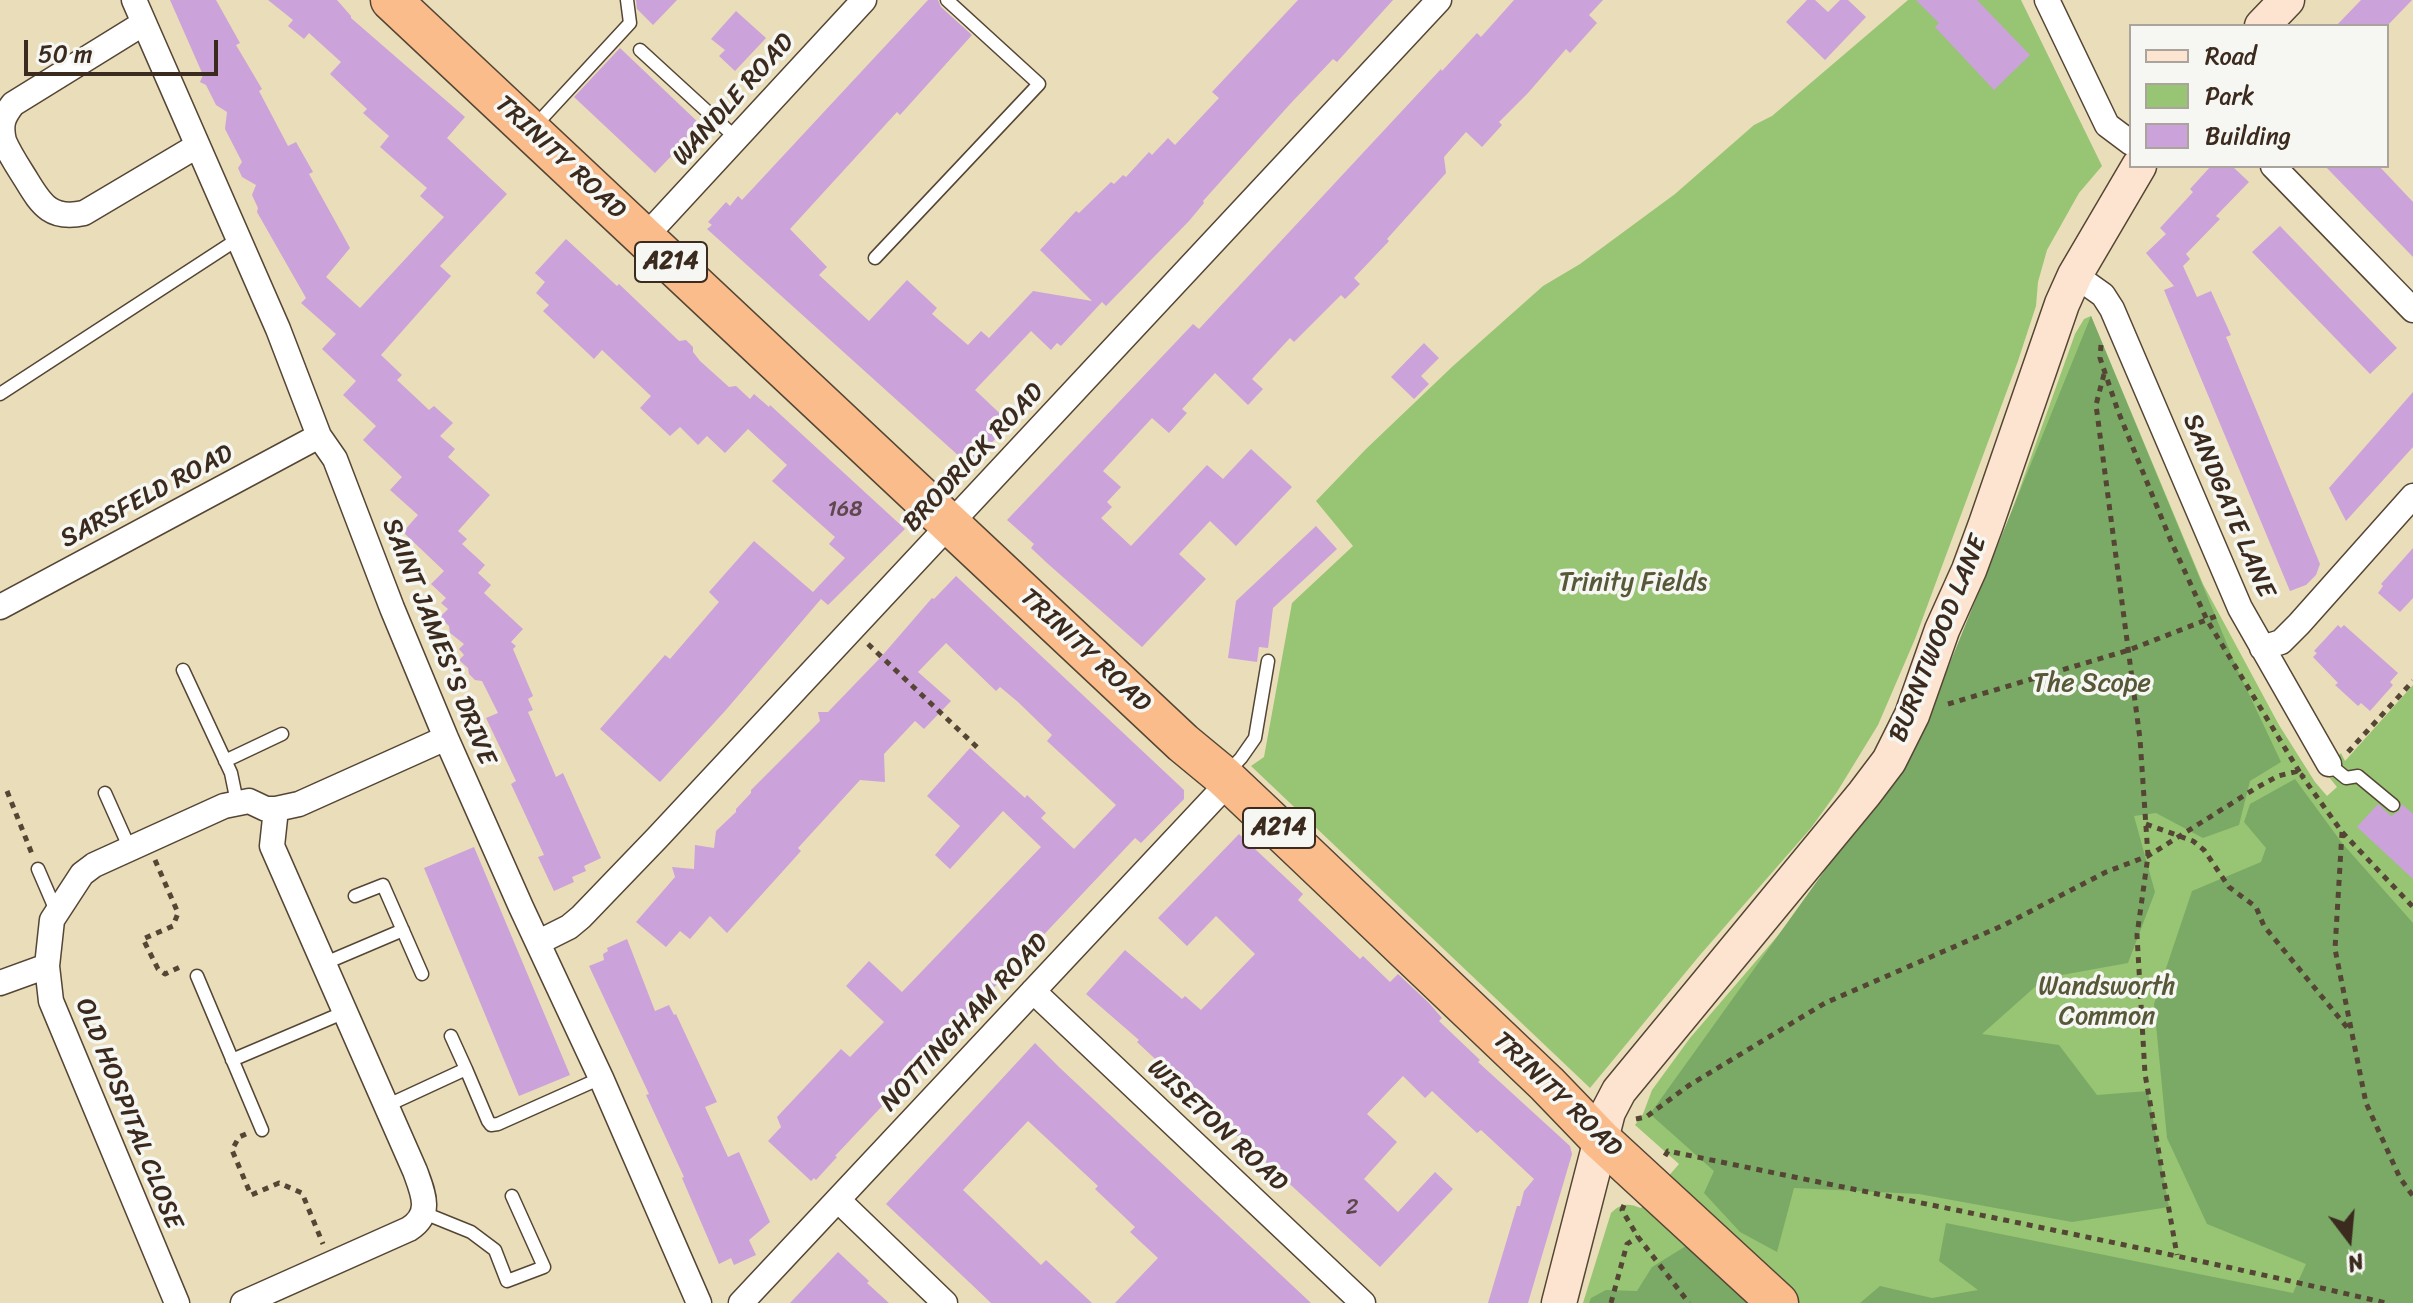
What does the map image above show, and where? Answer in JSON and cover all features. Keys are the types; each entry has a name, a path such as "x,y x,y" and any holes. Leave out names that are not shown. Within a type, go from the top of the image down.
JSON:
{"highway":[{"name":"TRINITY ROAD","path":"391,0 1183,743 1226,779 1547,1084 1618,1130 1778,1303"}],"main road":[{"path":"2264,24 2287,0"},
{"name":"BURNTWOOD LANE","path":"1559,1303 1618,1130 1610,1106 1619,1091 1889,761 1912,715 1942,630 1969,570 2062,304 2075,275 2138,168"}],"street":[{"name":"SAINT JAMES'S DRIVE","path":"134,0 294,367 319,436 335,459 446,738 601,1078 699,1303"},
{"name":"WANDLE ROAD","path":"645,237 864,0"},
{"name":"BRODRICK ROAD","path":"539,942 569,927 581,917 1439,0"},
{"path":"2047,0 2107,125 2129,142"},
{"path":"144,23 13,104 2,120 0,130 4,141 41,204 62,215 72,216 84,213 197,146"},
{"path":"2275,168 2413,310"},
{"name":"SANDGATE LANE","path":"2075,275 2103,295 2112,309 2240,608 2327,761"},
{"name":"SARSFELD ROAD","path":"0,607 319,436"},
{"path":"2262,648 2281,642 2299,624 2413,496"},
{"path":"237,802 249,801 266,809 299,804 446,738"},
{"name":"NOTTINGHAM ROAD","path":"741,1303 1226,779"},
{"name":"OLD HOSPITAL CLOSE","path":"177,1303 51,1001 47,966 52,920 82,874 94,865 237,802"},
{"path":"243,1303 409,1229 418,1223 424,1213 425,1197 272,846 276,809"},
{"path":"0,983 47,966"},
{"name":"WISETON ROAD","path":"1033,991 1363,1303"},
{"path":"838,1200 945,1303"}],"lane":[{"path":"531,130 630,23 627,0"},
{"path":"875,258 1039,84 947,0"},
{"path":"640,50 735,137"},
{"path":"0,394 238,239"},
{"path":"1226,779 1255,738 1268,661"},
{"path":"183,670 231,773 237,802"},
{"path":"225,761 282,734"},
{"path":"2327,761 2346,778 2358,776 2393,805"},
{"path":"105,793 138,845"},
{"path":"38,869 57,913"},
{"path":"355,896 383,885 422,974"},
{"path":"323,964 403,930"},
{"path":"197,976 262,1130"},
{"path":"232,1060 345,1012"},
{"path":"451,1036 491,1125 504,1123 601,1078"},
{"path":"386,1106 466,1069"},
{"path":"424,1213 471,1232 495,1250 507,1281 544,1267 512,1196"}],"path":[{"path":"2103,338 2100,358 2104,374 2171,541 2207,620 2300,774 2342,832 2413,907"},
{"path":"2104,374 2096,405 2140,739 2148,856 2137,935 2145,1074 2177,1255"},
{"path":"1912,715 2129,650 2240,608"},
{"path":"853,629 979,749"},
{"path":"1618,1130 1646,1117 1688,1086 1825,1003 2004,925 2106,872 2148,856 2278,776 2300,774 2327,761 2341,744 2346,754 2413,681"},
{"path":"7,791 38,869"},
{"path":"2146,824 2193,841 2204,850 2229,887 2256,907 2264,926 2352,1034"},
{"path":"2342,832 2335,949 2366,1103 2400,1178 2413,1196"},
{"path":"138,845 178,913 173,926 143,939 158,969 165,974 196,960 200,969 197,976"},
{"path":"262,1130 239,1137 232,1150 251,1195 279,1183 302,1193 332,1264"},
{"path":"1660,1163 1668,1151 2177,1255 2386,1303"},
{"path":"1627,1200 1622,1210 1638,1237 1689,1303"},
{"path":"1611,1303 1627,1244 1638,1237"}],"green space":[{"name":"Trinity Fields","path":"1908,0 2021,0 2102,166 2079,193 2047,250 2038,282 2036,306 2018,361 1915,639 1878,725 1811,828 1590,1088 1251,766 1264,757 1292,603 1353,546 1316,501 1453,366 1543,286 1580,264 1675,194 1754,125 1772,116"},
{"name":"Wandsworth Common","path":"2091,316 2203,584 2279,725 2327,796 2337,787 2324,771 2341,753 2345,761 2413,685 2413,1303 1583,1303 1611,1213 1625,1205 1641,1208 1679,1164 1635,1125 1652,1090 1690,1038 1829,876 1921,742 2011,513 2075,334 2084,319"},
{"name":"The Scope","path":"2091,316 2239,673 2281,762 2250,781 2239,825 2203,838 2156,813 2134,816 2155,892 2128,963 2045,978 1982,1034 2059,1045 2097,1095 2148,1091 2169,1207 2072,1222 1919,1194 1794,1188 1777,1252 1740,1232 1704,1193 1714,1171 1650,1114 1919,739"},
{"path":"2295,779 2342,843 2413,923 2413,1303 1860,1303 1880,1286 1932,1298 1978,1290 1939,1261 1946,1223 2293,1293 2306,1264 2207,1224 2167,1138 2154,1004 2192,891 2261,862 2266,848 2244,822 2250,804"},
{"path":"1694,1241 1756,1303 1589,1303 1591,1298 1606,1290 1637,1291 1652,1267"}],"building":[{"path":"170,0 216,0 240,43 236,45 262,89 259,91 288,146 296,142 313,172 309,174 350,248 326,277 360,308 444,217 420,196 427,188 380,147 389,136 363,113 367,109 330,74 341,62 309,33 304,39 288,26 293,20 268,0 337,0 351,18 465,117 447,138 507,194 440,266 451,276 381,355 402,375 397,380 429,410 434,406 453,423 440,436 455,449 448,457 490,495 458,531 467,539 462,544 485,565 478,573 491,585 484,593 523,629 511,642 516,646 513,649 533,696 528,699 533,710 528,712 556,777 563,773 601,858 584,866 586,871 572,877 574,882 554,891 538,857 544,855 511,784 516,781 486,718 498,713 482,681 475,680 459,660 464,655 459,649 464,644 450,633 449,626 440,617 448,609 441,603 446,598 431,584 444,571 403,532 418,515 390,490 402,477 363,440 376,426 343,395 356,381 322,349 336,334 301,303 306,298 257,212 252,195 256,185 242,177 238,168 242,162 225,129 227,112 216,105 206,85 200,82 203,75"},
{"path":"636,0 677,0 653,25 637,9"},
{"path":"928,0 938,0 941,7 972,35 790,229 827,267 819,275 869,321 907,280 937,308 932,314 968,345 981,331 989,338 1033,291 1092,301 1040,250 1076,211 1079,213 1111,182 1114,184 1123,175 1126,177 1149,152 1152,155 1168,138 1175,145 1219,98 1212,92 1298,0 1393,0 1337,62 1333,59 1291,103 1203,201 1189,221 1106,306 1102,302 1061,346 1057,343 1051,350 1031,331 975,390 1010,423 970,466 707,229 712,225 708,222 726,202 730,206 738,196 742,200"},
{"path":"1514,0 1603,0 1589,15 1597,23 1570,53 1566,49 1499,122 1502,125 1482,147 1466,132 1444,157 1446,173 1354,278 1360,284 1345,299 1341,295 1294,342 1290,338 1252,379 1263,389 1248,405 1215,373 1182,409 1187,413 1169,433 1152,418 1103,471 1121,487 1107,502 1112,507 1101,518 1131,546 1207,465 1223,479 1251,449 1292,487 1236,546 1210,521 1179,554 1206,579 1142,647 1031,548 1034,544 1007,520 1193,324 1199,329 1441,69 1477,33 1481,37"},
{"path":"1807,0 1815,0 1828,12 1840,0 1848,0 1866,17 1825,60 1786,22"},
{"path":"1916,0 1977,0 2030,55 1994,90 1935,27 1939,23"},
{"path":"2361,0 2412,0 2389,24 2338,24"},
{"path":"736,11 766,38 735,71 719,56 725,50 711,39"},
{"path":"620,48 701,125 655,173 574,97"},
{"path":"2209,168 2234,168 2249,182 2216,216 2220,219 2186,254 2190,259 2183,266 2197,297 2211,291 2231,335 2226,337 2320,564 2316,575 2306,585 2290,591 2164,290 2174,286 2146,253 2166,234 2160,228 2193,192 2190,189"},
{"path":"2327,168 2381,168 2413,202 2413,257"},
{"path":"2280,226 2397,348 2370,374 2252,252"},
{"path":"566,239 679,341 686,340 700,361 729,387 736,386 750,399 754,394 770,405 905,529 828,605 813,592 845,558 829,544 835,537 772,481 787,465 748,429 725,453 707,436 698,445 680,427 670,436 640,408 651,396 602,350 594,359 543,311 549,305 536,293 545,282 535,273"},
{"path":"1424,343 1439,358 1421,376 1429,384 1414,399 1391,377"},
{"path":"2413,392 2413,447 2346,521 2329,488"},
{"path":"1316,526 1337,549 1273,608 1268,648 1259,647 1257,662 1228,658 1236,601"},
{"path":"754,541 821,599 660,782 600,729 665,655 670,659 719,602 709,592"},
{"path":"2413,548 2413,598 2400,612 2378,593 2383,586 2381,584"},
{"path":"956,576 1184,790 1184,799 1141,843 1135,838 835,1156 816,1180 811,1181 768,1141 781,1127 777,1117 841,1049 850,1057 884,1022 846,986 869,961 902,992 1041,847 1003,811 950,869 935,855 960,826 927,796 970,748 1046,813 1041,818 1074,849 1116,805 1047,741 1052,735 1018,702 1000,687 996,691 946,643 918,672 951,701 924,729 915,721 884,754 885,782 860,780 727,933 710,916 690,939 680,931 666,947 636,922 675,877 672,867 694,869 695,845 714,848 716,831 736,812 751,790 820,721 818,712 828,712"},
{"path":"2338,625 2341,628 2344,625 2398,673 2390,682 2393,685 2370,711 2361,703 2358,706 2335,685 2338,683 2313,657 2317,653 2314,651"},
{"path":"2378,804 2391,816 2399,811 2402,804 2413,814 2413,879 2357,827"},
{"path":"1239,834 1303,894 1298,900 1360,959 1363,956 1390,982 1398,974 1429,1003 1442,1018 1439,1021 1480,1060 1478,1062 1570,1146 1572,1154 1528,1303 1488,1303 1517,1206 1520,1206 1524,1191 1534,1179 1481,1130 1477,1133 1432,1091 1425,1098 1403,1076 1367,1114 1397,1142 1364,1179 1398,1212 1435,1172 1453,1189 1380,1267 1206,1107 1210,1102 1171,1066 1167,1070 1137,1042 1139,1040 1086,994 1125,950 1182,999 1185,996 1201,1010 1255,954 1216,916 1187,946 1158,918"},
{"path":"474,847 570,1075 519,1096 424,868"},
{"path":"627,939 655,1011 669,1005 676,1014 717,1102 705,1107 728,1157 739,1152 770,1222 749,1240 756,1255 734,1265 731,1258 719,1264 646,1095 649,1094 589,966 604,960 603,954 608,951 607,948"},
{"path":"1035,1043 1311,1303 1115,1303 1158,1258 1130,1232 1135,1227 1095,1189 1098,1186 1028,1121 963,1190 1041,1265 1046,1260 1092,1303 991,1303 886,1204"},
{"path":"838,1252 869,1281 867,1283 889,1303 790,1303"}]}
